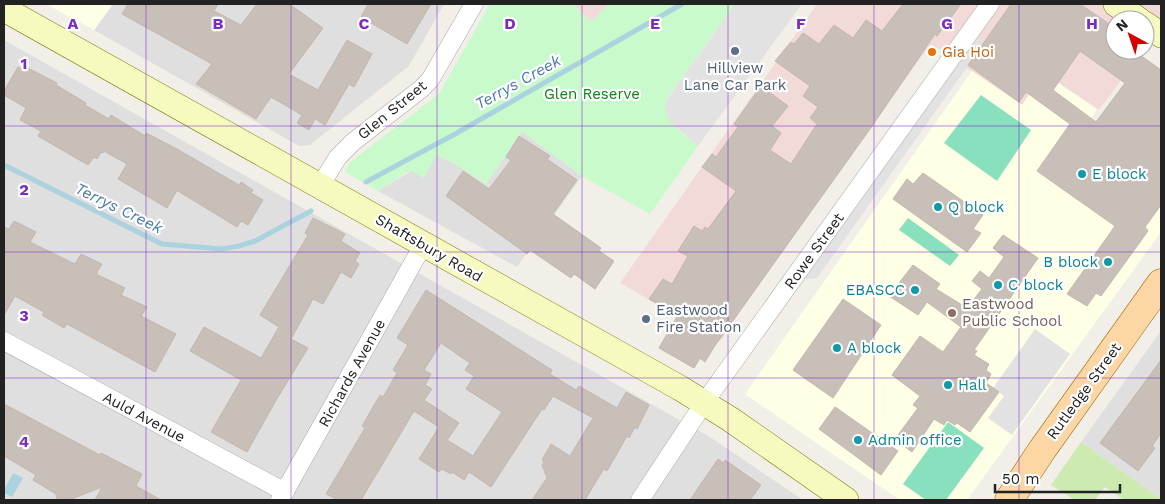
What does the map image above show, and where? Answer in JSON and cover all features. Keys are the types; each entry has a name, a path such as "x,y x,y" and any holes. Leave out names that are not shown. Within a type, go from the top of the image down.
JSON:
{"main road":[{"name":"Rutledge Street","path":"1009,500 1042,450 1161,283"}],"street":[{"name":"Glen Street","path":"320,186 338,157 352,142 421,90 430,80 474,4"},
{"name":"Rowe Street","path":"640,500 704,403 990,4"},
{"name":"Shaftsbury Road","path":"4,9 704,403 846,500"},
{"name":"Richards Avenue","path":"282,496 424,245"},
{"name":"Auld Avenue","path":"4,341 282,496"}],"shaded area":[{"path":"46,4 113,4 94,30"},
{"path":"113,4 444,4 409,66 310,145 299,146 94,30"},
{"path":"573,4 609,4 591,22"},
{"name":"Hillview Lane Car Park","path":"735,4 802,4 698,146 670,122 665,105 668,98"},
{"path":"817,4 1161,4 1161,32 1155,38 1155,10 1105,10 1105,60 1136,60 1099,110 1044,74 1022,105 931,44 826,189 720,341 620,283"},
{"path":"987,39 817,278 793,280 964,40"},
{"path":"4,40 710,437 803,500 4,500"},
{"name":"Eastwood Public School","path":"972,71 1022,105 1044,73 1097,109 1076,142 1161,200 1161,232 967,500 900,500 745,394"},
{"path":"522,131 582,176 517,267 378,191 437,155 459,166 486,184"},
{"path":"1035,329 1070,354 1012,435 988,418 1004,396 993,388"},
{"path":"1161,331 1161,499 1081,442"}],"green space":[{"name":"Glen Reserve","path":"490,4 573,4 591,22 609,4 735,4 668,97 666,113 669,119 679,131 698,146 650,214 582,176 522,132 486,184 459,166 437,155 423,178 410,170 378,191 345,172 349,163 440,92"},
{"path":"981,95 1031,130 997,181 944,143"},
{"path":"908,218 959,255 950,266 899,230"},
{"path":"948,422 984,448 946,500 926,500 903,484"},
{"path":"1081,442 1161,500 1124,500 1105,487 1095,500 1075,500 1051,485"}],"water":[{"path":"13,473 23,478 12,497 4,493 4,490"}],"building":[{"path":"128,4 218,4 214,11 241,25 257,4 289,4 323,28 289,74 318,90 347,40 372,54 354,87 349,84 325,125 315,119 309,130 297,123 302,115 271,97 256,119 196,84 212,64 122,14"},
{"path":"368,4 431,4 407,44 361,17"},
{"path":"903,4 961,4 937,36 935,34 705,362 700,358 694,368 659,348 678,315 649,299 663,279 672,284 688,256 678,251 694,226 702,231 705,227 708,229 736,191 702,167 712,154 716,157 738,127 734,124 761,86 788,106 772,126 781,133 770,150 791,164 817,124 810,118 818,107 803,96 810,86 775,61 791,42 794,44 803,33 819,44 834,25 853,38 866,20 882,31"},
{"path":"1011,4 1080,4 1105,21 1105,60 1147,60 1161,70 1161,205 1145,227 1148,231 1101,296 1096,293 1087,306 1067,294 1115,226 1037,171 1070,124 1026,92 1019,102 968,65","holes":["1080,51 1125,83 1096,122 1053,90"]},
{"path":"24,66 57,83 56,85 109,119 111,115 145,136 146,133 239,185 241,182 253,190 251,193 263,200 248,225 241,221 237,227 178,191 167,208 118,179 127,164 104,151 103,153 101,152 97,159 94,157 88,165 38,136 41,131 20,120 26,108 4,95 4,91 18,67 22,69"},
{"path":"519,136 550,156 547,159 577,180 553,214 601,248 599,251 614,261 595,289 574,274 571,278 530,250 527,254 446,196 463,171 489,189 511,160 506,157"},
{"name":"Q block","path":"923,173 983,215 973,229 981,233 967,252 893,199 907,179 913,184"},
{"path":"313,218 345,234 341,241 360,253 355,261 359,264 351,278 341,272 323,304 313,299 291,339 308,348 247,452 211,432 241,380 190,351 204,327 261,358 279,327 260,315 308,235 305,233"},
{"path":"14,221 36,232 30,242 75,264 81,254 102,264 96,274 125,288 121,295 147,307 141,316 176,334 155,372 67,324 64,328 42,315 44,312 15,296 4,315 4,227 9,229"},
{"path":"1003,235 1038,258 974,350 977,351 974,355 989,364 986,370 991,374 986,383 999,392 970,432 957,423 955,425 947,420 944,425 934,419 912,452 895,439 918,408 913,405 920,396 892,375 920,336 943,352 961,327 927,302 918,315 889,296 913,265 940,284 936,289 967,308 982,289 972,281 980,271 989,278 1004,257 993,248"},
{"path":"426,290 552,370 550,374 576,390 579,386 617,408 626,392 649,405 637,429 635,427 629,438 627,436 607,471 603,470 585,500 532,500 547,478 542,460 551,444 570,456 593,418 553,396 544,410 542,409 491,487 469,472 464,480 452,472 451,474 442,469 439,472 419,459 439,427 414,411 361,500 338,500 326,494 365,428 362,426 380,395 383,397 397,373 393,370 408,345 397,338","holes":["441,343 470,363 465,370 474,376 466,389 502,412 473,456 447,440 459,423 424,400 432,389 425,385 431,374 424,370"]},
{"name":"A block","path":"843,299 881,325 833,398 793,370"},
{"path":"1161,360 1161,433 1152,446 1155,448 1138,471 1100,443"},
{"path":"4,404 100,455 101,453 142,474 136,486 161,500 95,500 102,487 69,500 57,500 56,494 33,480 36,475 4,456"},
{"name":"Admin office","path":"835,407 898,451 881,475 819,429"},
{"path":"718,459 723,463 725,460 761,485 750,500 690,500"}],"waterway":[{"name":"Terrys Creek","path":"366,182 455,134 682,4"},
{"name":"Terrys Creek","path":"4,165 162,244 222,249 239,246 255,241 311,211"}],"place":[{"name":"Hillview Lane Car Park","path":"735,51"},
{"name":"Gia Hoi","path":"932,52"},
{"name":"E block","path":"1082,174"},
{"name":"Q block","path":"938,207"},
{"name":"B block","path":"1108,262"},
{"name":"C block","path":"998,285"},
{"name":"EBASCC","path":"915,290"},
{"name":"Eastwood Public School","path":"952,313"},
{"name":"Eastwood Fire Station","path":"646,319"},
{"name":"A block","path":"837,348"},
{"name":"Hall","path":"948,385"},
{"name":"Admin office","path":"858,440"}]}
